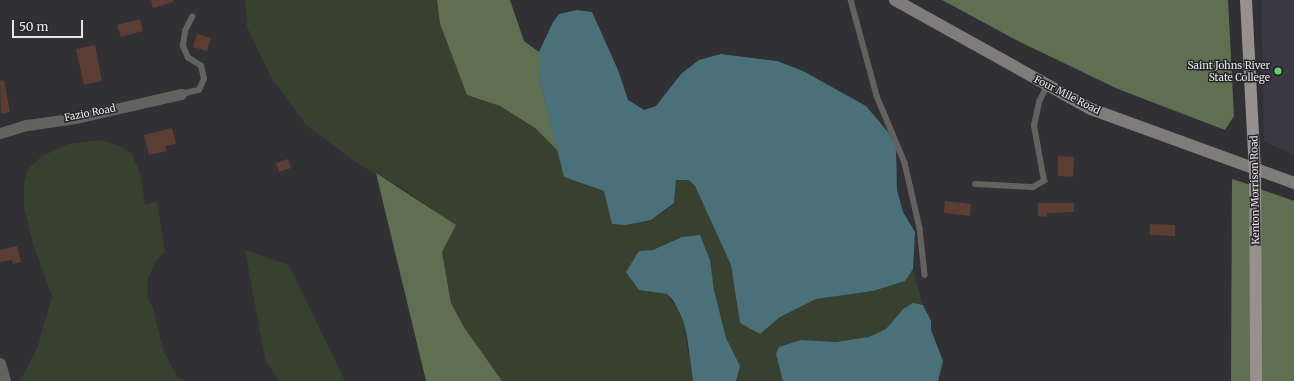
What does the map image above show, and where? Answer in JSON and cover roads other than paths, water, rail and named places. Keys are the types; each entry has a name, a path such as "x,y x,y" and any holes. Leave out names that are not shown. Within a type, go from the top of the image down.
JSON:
{"main road":[{"name":"Four Mile Road","path":"895,0 1047,86 1091,109 1294,183"},
{"name":"Kenton Morrison Road","path":"1246,0 1255,169 1256,381"}],"street":[{"name":"Fazio Road","path":"0,133 27,125 76,118 181,94"},
{"path":"0,363 5,381"}],"lane":[{"path":"851,0 877,96 906,163 920,228 924,275"},
{"path":"181,94 199,90 204,79 200,66 188,58 183,46 185,31 192,17"},
{"path":"975,184 1033,187 1044,181 1034,126 1039,102 1047,86"}],"water":[{"path":"577,10 592,12 618,70 628,100 644,110 656,106 681,74 699,60 721,54 777,61 803,71 866,106 888,132 896,148 897,190 903,212 915,232 913,269 905,281 873,291 816,299 780,317 760,334 740,323 731,265 695,186 689,180 676,180 674,203 651,220 625,225 612,224 604,191 564,177 539,78 539,52 553,22 559,14"},
{"path":"700,235 710,260 714,290 726,338 740,366 736,381 693,381 687,336 683,320 673,300 667,294 639,290 626,272 639,251 653,250 682,237"},
{"path":"913,303 923,305 931,321 931,330 943,361 938,381 783,381 776,354 779,347 801,340 836,342 869,337 886,329 903,309"}],"place":[{"name":"Saint Johns River State College","path":"1278,71"}]}
